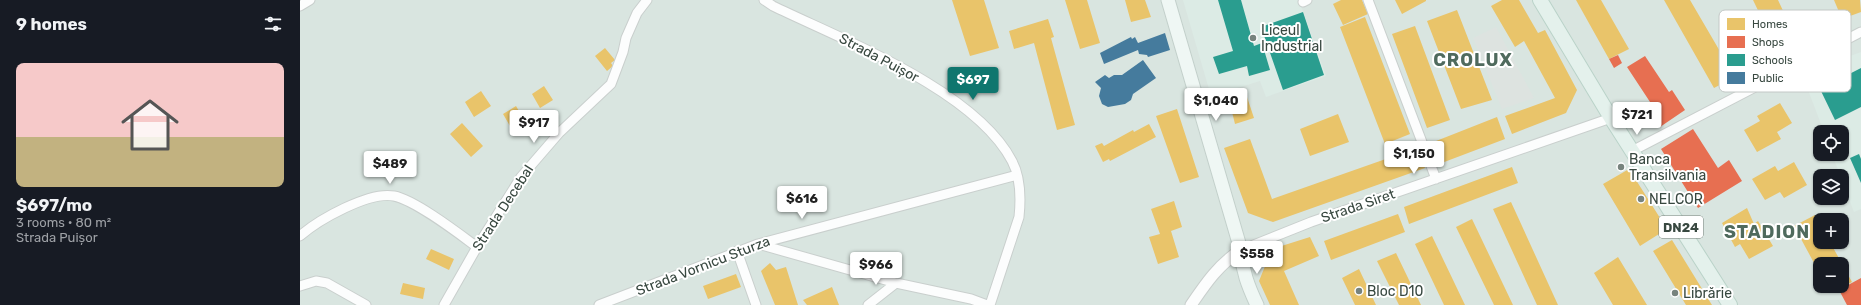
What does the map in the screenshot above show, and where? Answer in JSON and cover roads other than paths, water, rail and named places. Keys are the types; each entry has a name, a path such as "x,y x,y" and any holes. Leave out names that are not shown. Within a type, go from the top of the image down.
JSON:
{"main road":[{"path":"1168,0 1241,250 1242,267 1245,278 1256,305"},
{"name":"DN24","path":"1540,0 1611,118 1730,305"}],"street":[{"path":"300,6 309,0"},
{"name":"Strada Decebal","path":"444,305 477,247 521,177 536,157 564,127 611,84 626,38 637,13 647,0"},
{"name":"Strada Puișor","path":"764,0 773,6 858,46 904,70 959,104 990,131 1012,162 1017,175 1020,191 1019,217 990,305"},
{"path":"1368,0 1436,178"},
{"path":"1851,37 1861,32"},
{"path":"1632,151 1746,92"},
{"name":"Strada Siret","path":"1241,250 1311,222 1611,118"},
{"name":"Strada Vornicu Sturza","path":"599,305 758,244 1017,175"},
{"path":"300,236 308,228 346,206 375,197 393,196 413,204 448,226 477,247"},
{"path":"758,244 896,283 971,299 987,305"},
{"path":"1191,305 1213,273 1226,259 1241,250"},
{"path":"737,251 756,305"},
{"path":"300,286 316,282 327,283 366,305"},
{"path":"868,305 896,283"}],"place":[{"name":"Liceul Industrial","path":"1253,38"},
{"name":"Banca Transilvania","path":"1621,167"},
{"name":"NELCOR","path":"1641,199"},
{"name":"Bloc D10","path":"1359,291"},
{"name":"Librărie","path":"1675,293"}],"district":[{"name":"CROLUX","path":"1473,60"},
{"name":"STADION","path":"1767,232"}]}
